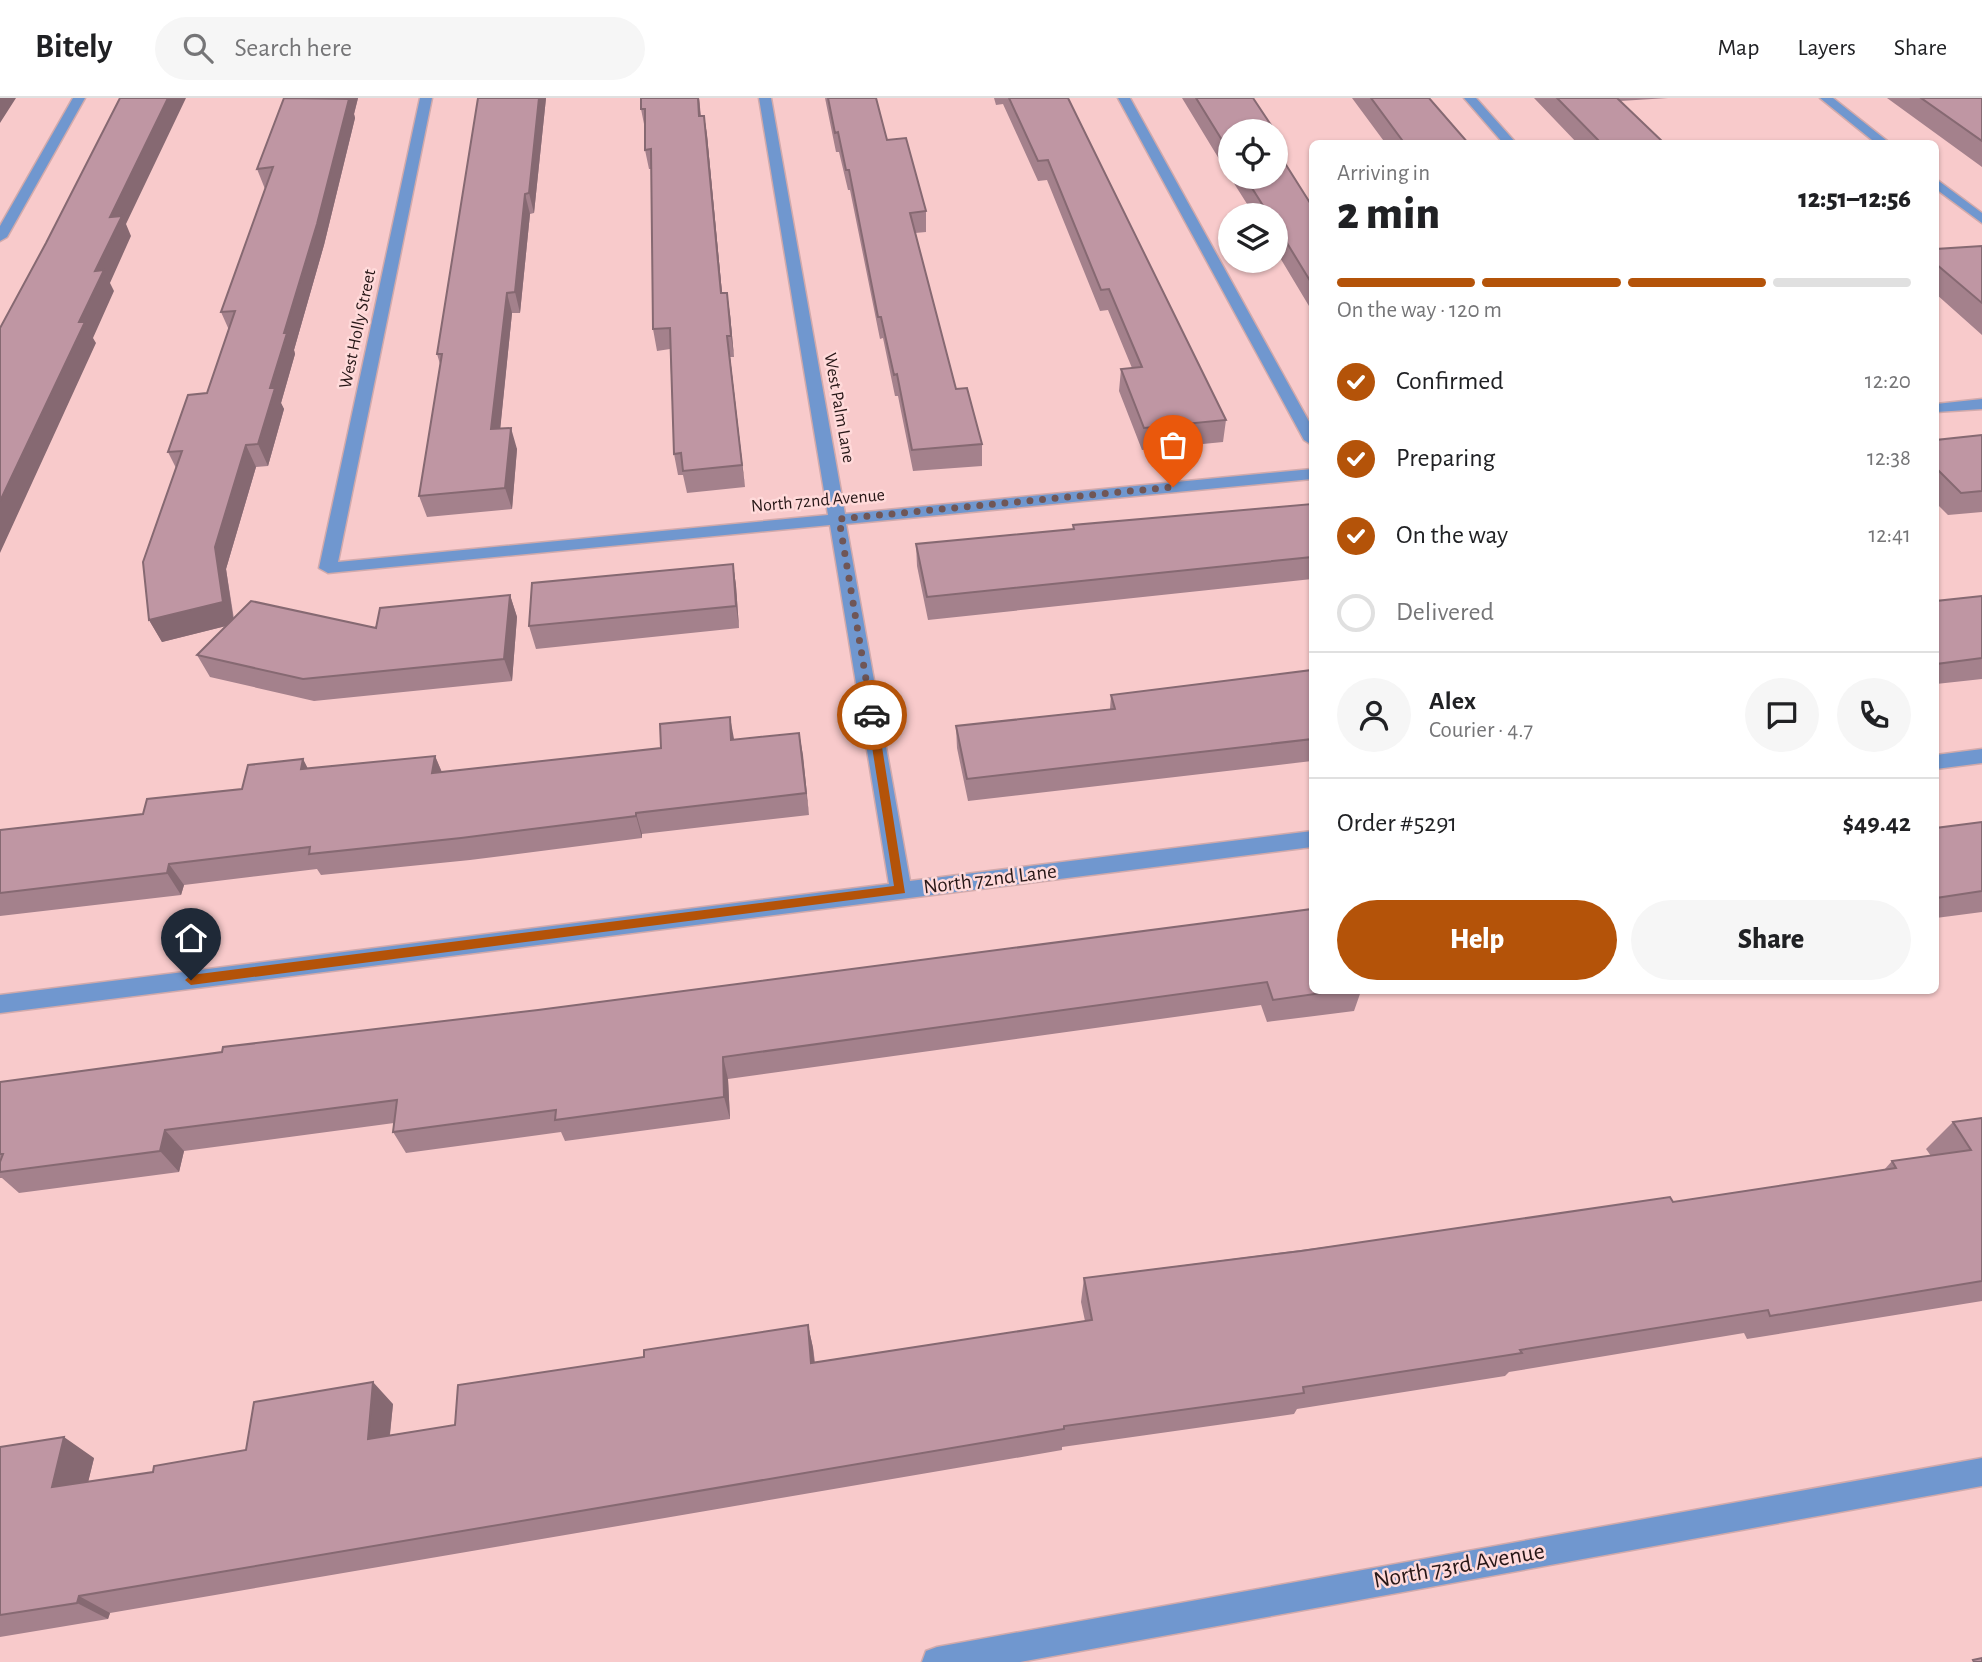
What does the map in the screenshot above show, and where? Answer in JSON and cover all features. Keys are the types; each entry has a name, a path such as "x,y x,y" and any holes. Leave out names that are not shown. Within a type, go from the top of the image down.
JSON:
{"street":[{"path":"0,237 79,98"},
{"name":"West Holly Street","path":"328,568 426,98"},
{"name":"West Palm Lane","path":"765,98 901,890"},
{"path":"1124,98 1309,435"},
{"path":"1470,98 1507,140"},
{"path":"1826,98 1880,140"},
{"path":"1939,185 1982,219"},
{"path":"1939,408 1982,404"},
{"name":"North 72nd Avenue","path":"328,568 1309,474"},
{"path":"1939,762 1982,756"},
{"name":"North 72nd Lane","path":"0,1004 1309,839"},
{"name":"North 73rd Avenue","path":"937,1662 1982,1472"}],"building":[{"path":"120,98 168,98 110,217 122,216 95,271 104,270 79,322 85,322 0,501 0,328"},
{"path":"284,98 349,99 270,388 275,388 258,444 246,445 215,547 223,602 149,620 143,562 182,451 168,452 188,395 207,393 235,311 221,312 273,167 257,169"},
{"path":"478,98 539,98 529,193 525,194 515,292 507,293 491,429 511,428 505,488 419,496 442,354 437,354"},
{"path":"641,98 698,98 699,116 704,116 721,293 727,293 731,336 727,336 742,465 683,471 681,453 674,454 670,328 653,329 651,149 645,150 645,109 641,109"},
{"path":"828,98 876,98 887,140 906,138 926,211 910,213 956,389 967,388 982,444 912,450 897,374 894,375 881,317 878,317 849,170 846,170 838,132 835,133"},
{"path":"1009,98 1068,98 1226,420 1144,428 1121,369 1142,367 1109,289 1101,290 1048,160 1038,161"},
{"path":"1196,98 1253,98 1267,119 1218,119 1218,134"},
{"path":"1371,98 1429,98 1466,140 1402,140"},
{"path":"1557,98 1617,98 1661,140 1598,140"},
{"path":"1921,98 1982,98 1982,141"},
{"path":"1288,168 1309,201 1309,279 1288,245 1288,203 1261,203 1253,189 1288,189"},
{"path":"1982,246 1982,303 1939,267 1939,249"},
{"path":"1982,435 1982,491 1961,493 1939,471 1939,440"},
{"path":"1309,504 1309,557 927,597 916,544 1074,529 1073,525"},
{"path":"733,564 736,606 529,626 532,583"},
{"path":"510,595 504,659 303,679 197,655 251,601 376,628 380,608"},
{"path":"1982,596 1982,658 1939,664 1939,601"},
{"path":"1309,670 1309,739 967,779 956,726 1115,709 1111,695"},
{"path":"730,717 731,740 799,733 806,793 636,813 636,816 461,838 309,854 310,847 169,864 167,873 0,893 0,830 143,814 147,799 242,789 248,765 303,759 301,769 435,756 432,773 661,748 660,724"},
{"path":"1982,822 1982,891 1939,898 1939,828"},
{"path":"1309,909 1309,994 1315,994 1273,1000 1267,982 723,1057 724,1097 555,1120 556,1110 393,1132 397,1100 165,1130 160,1151 0,1172 3,1154 0,1154 0,1082 222,1052 223,1047 538,1010"},
{"path":"1982,1118 1982,1281 1770,1316 1768,1310 1520,1350 1522,1353 1303,1387 1304,1393 1064,1426 1064,1429 79,1596 77,1603 0,1615 0,1447 64,1437 52,1487 153,1472 154,1466 246,1450 254,1402 373,1382 368,1439 455,1425 458,1385 644,1357 644,1350 808,1325 811,1363 1092,1320 1084,1278 1301,1251 1670,1197 1673,1202 1896,1168 1892,1161 1971,1150 1953,1122"}],"way so far":[{"path":"872,715 839,519 1173,487"}],"route":[{"path":"191,980 901,890 872,715"}]}
